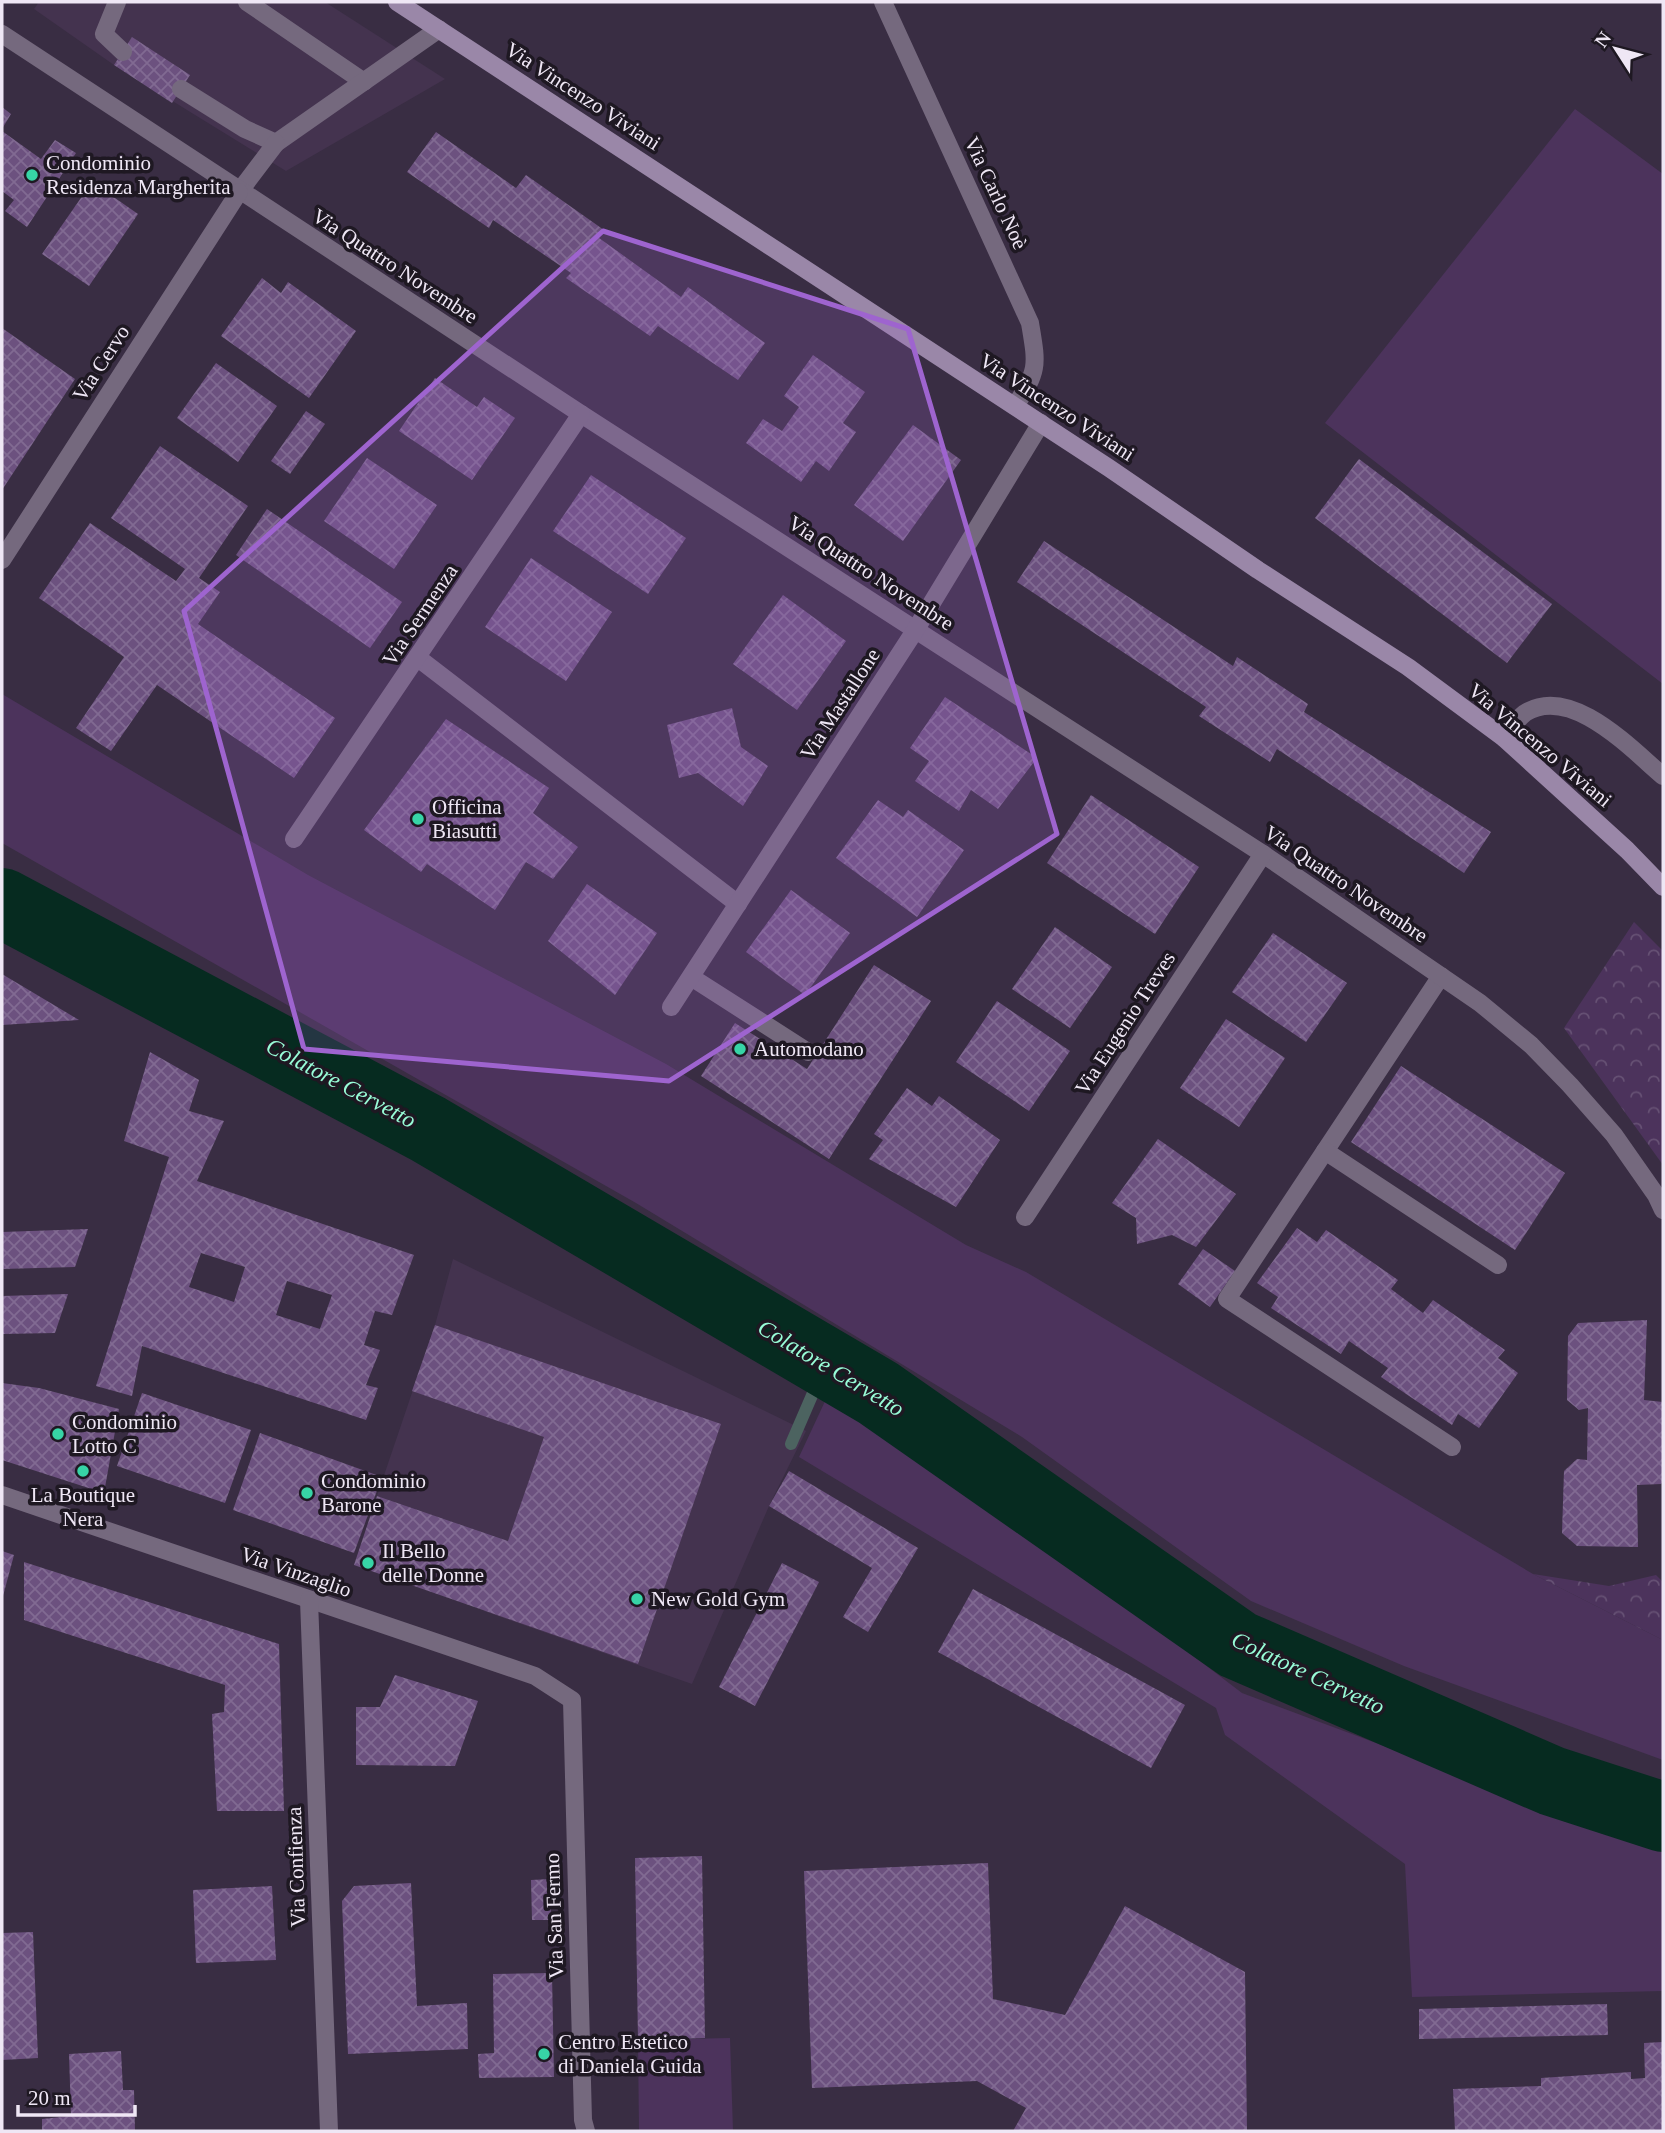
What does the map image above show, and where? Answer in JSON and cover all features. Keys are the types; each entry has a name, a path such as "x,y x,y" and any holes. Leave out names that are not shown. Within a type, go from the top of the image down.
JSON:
{"main road":[{"name":"Via Vincenzo Viviani","path":"397,2 1408,667 1504,738 1627,850 1663,887"}],"street":[{"path":"117,2 104,33 123,52"},
{"path":"247,2 365,82"},
{"name":"Via Carlo Noè","path":"883,2 1030,323 1035,357 1032,379 1015,406"},
{"name":"Via Cervo","path":"2,560 239,191 276,143 439,29"},
{"name":"Via Quattro Novembre","path":"2,34 581,414 1262,854 1441,975 1531,1045 1570,1085 1614,1135 1656,1195 1663,1210"},
{"path":"181,89 245,129 276,143"},
{"name":"Via Sermenza","path":"295,839 581,414"},
{"name":"Via Mastallone","path":"671,1007 916,629 1041,424"},
{"path":"418,658 738,904"},
{"path":"1504,738 1525,714 1547,706 1582,712 1608,729 1663,776"},
{"name":"Via Eugenio Treves","path":"1025,1217 1262,854"},
{"path":"1441,975 1227,1299 1452,1447"},
{"path":"691,977 808,1052"},
{"path":"1325,1151 1498,1265"},
{"name":"Via Vinzaglio","path":"2,1495 535,1676 572,1700"},
{"name":"Via Confienza","path":"309,1600 329,2131"},
{"name":"Via San Fermo","path":"572,1700 583,2120 586,2131"}],"highlighted area":[{"path":"603,231 908,329 1057,834 669,1081 304,1049 184,611"}],"shaded area":[{"path":"39,2 325,2 445,79 286,171 114,65 34,9"},
{"path":"453,1259 806,1431 769,1506 692,1684 484,1611 508,1541 377,1496 435,1325"}],"green space":[{"path":"1575,109 1663,174 1663,684 1325,423"},
{"path":"2,694 308,875 666,1064 966,1245 1026,1272 1533,1574 1663,1640 1663,1760 1404,1666 1251,1601 1022,1437 636,1203 2,843"},
{"path":"1634,922 1663,951 1663,1165 1564,1028"},
{"path":"834,1382 1242,1693 1663,1850 1663,1991 1412,1997 1405,1864 1225,1735 1216,1708 799,1457"},
{"path":"1533,1574 1609,1586 1656,1575 1663,1582 1663,1640"},
{"path":"730,2038 733,2131 639,2131 638,2040"}],"building":[{"path":"132,37 190,75 172,103 114,65"},
{"name":"Condominio Residenza Margherita","path":"2,107 11,114 2,129"},
{"name":"Condominio Residenza Margherita","path":"2,131 41,159 55,140 76,153 27,227 5,211 14,200 2,191"},
{"path":"436,132 516,188 526,175 604,230 599,238 681,297 688,287 765,343 738,380 658,326 650,336 566,278 571,273 493,220 489,228 407,172"},
{"path":"92,182 138,214 89,286 42,254"},
{"path":"262,278 281,293 288,282 356,331 309,398 221,336"},
{"path":"2,328 75,379 2,490"},
{"path":"813,355 865,392 843,423 856,432 829,471 816,461 801,482 746,443 763,419 782,431 799,407 784,396"},
{"path":"216,363 277,406 238,462 177,418"},
{"path":"435,378 477,407 484,397 515,418 472,480 399,431"},
{"path":"306,411 325,424 290,474 271,461"},
{"path":"913,425 961,460 903,541 854,505"},
{"path":"160,446 248,506 199,578 220,592 198,624 335,718 294,778 157,685 111,751 76,728 124,657 39,598 90,523 176,581 185,569 111,518"},
{"path":"367,458 437,505 394,569 324,521"},
{"path":"1359,459 1552,604 1507,663 1315,518"},
{"path":"591,475 686,538 648,594 553,531"},
{"path":"267,509 402,602 370,648 236,555"},
{"path":"1044,541 1233,666 1237,657 1308,704 1304,712 1491,832 1464,873 1277,749 1270,762 1199,716 1206,707 1017,582"},
{"path":"531,558 612,612 566,681 485,627"},
{"path":"783,595 846,641 797,710 733,664"},
{"path":"945,697 1037,758 998,809 971,790 959,811 915,781 929,761 910,748"},
{"path":"732,708 741,747 768,766 743,806 698,773 679,778 667,725"},
{"path":"446,719 549,788 533,813 578,847 553,879 526,862 495,910 427,864 421,872 364,830"},
{"path":"1091,795 1199,867 1155,934 1047,863"},
{"path":"878,800 903,817 908,810 964,850 917,917 836,858"},
{"path":"587,884 657,933 615,995 548,941"},
{"path":"791,890 850,933 805,995 746,952"},
{"path":"1055,927 1112,967 1070,1028 1012,989"},
{"path":"1273,933 1347,983 1306,1042 1232,992"},
{"path":"874,965 931,1001 829,1159 701,1076 735,1023 807,1069"},
{"path":"2,974 79,1020 2,1025"},
{"path":"997,1001 1070,1051 1029,1111 956,1062"},
{"path":"1226,1019 1285,1058 1239,1127 1180,1088"},
{"path":"150,1052 199,1080 189,1111 224,1121 197,1181 414,1255 392,1315 375,1311 364,1345 380,1350 366,1385 378,1388 366,1420 142,1346 132,1396 96,1386 169,1157 124,1141","holes":["201,1253 245,1267 234,1302 189,1287","287,1281 332,1295 320,1329 276,1315"]},
{"path":"1401,1066 1565,1173 1515,1250 1351,1142"},
{"path":"907,1088 932,1106 939,1096 1000,1140 956,1207 869,1159 883,1140 874,1134"},
{"path":"1158,1139 1236,1194 1196,1247 1172,1235 1137,1244 1136,1218 1112,1203"},
{"path":"1297,1228 1317,1242 1326,1230 1398,1280 1391,1289 1423,1313 1433,1300 1505,1350 1498,1358 1518,1373 1479,1428 1458,1414 1452,1425 1381,1377 1388,1368 1349,1341 1341,1354 1271,1308 1278,1297 1257,1283"},
{"path":"88,1229 75,1267 2,1269 2,1232"},
{"path":"1203,1249 1235,1271 1210,1307 1178,1284"},
{"path":"68,1294 55,1333 2,1334 2,1296"},
{"path":"1647,1320 1644,1400 1663,1402 1663,1482 1637,1485 1638,1547 1577,1546 1562,1533 1564,1471 1577,1459 1587,1460 1588,1408 1579,1410 1567,1400 1568,1336 1578,1323"},
{"path":"435,1325 721,1424 638,1664 354,1565 377,1496 508,1541 544,1437 412,1391"},
{"name":"Condominio Lotto C","path":"2,1383 39,1388 119,1409 104,1493 2,1460"},
{"path":"142,1393 251,1430 225,1503 117,1466"},
{"name":"Condominio Barone","path":"260,1433 382,1477 354,1553 233,1510"},
{"path":"789,1471 918,1548 868,1632 843,1617 872,1568 769,1506"},
{"path":"2,1551 14,1555 3,1596 2,1596"},
{"path":"24,1562 279,1644 284,1811 217,1811 212,1714 224,1712 225,1685 24,1620"},
{"path":"782,1563 819,1582 755,1706 719,1687"},
{"path":"973,1589 1185,1705 1151,1768 938,1652"},
{"path":"395,1675 478,1701 455,1766 356,1765 356,1707 380,1707"},
{"path":"702,1856 705,2038 638,2040 635,1858"},
{"path":"988,1863 993,1999 1065,2015 1125,1906 1245,1972 1247,2131 1013,2131 1026,2108 977,2081 812,2088 804,1871"},
{"path":"550,1879 551,1920 532,1920 531,1880"},
{"path":"411,1883 417,2006 467,2003 468,2049 348,2054 342,1901 354,1886"},
{"path":"272,1886 276,1960 196,1963 193,1890"},
{"path":"33,1932 38,2058 2,2060 2,1933"},
{"path":"552,1973 554,2077 479,2078 478,2054 494,2053 493,1974"},
{"path":"1607,2004 1608,2035 1419,2039 1419,2009"},
{"path":"1663,2042 1663,2131 1455,2131 1453,2089 1541,2086 1541,2078 1631,2072 1631,2079 1645,2078 1644,2043"},
{"path":"121,2051 123,2090 134,2090 135,2131 42,2131 42,2119 71,2116 69,2054"}],"waterway":[{"name":"Colatore Cervetto","path":"2,903 428,1129 878,1393 1238,1645 1552,1781 1663,1817"},
{"path":"791,1444 826,1363"}],"place":[{"name":"Condominio Residenza Margherita","path":"32,175"},
{"name":"Officina Biasutti","path":"418,819"},
{"name":"Automodano","path":"740,1049"},
{"name":"Condominio Lotto C","path":"58,1434"},
{"name":"La Boutique Nera","path":"83,1471"},
{"name":"Condominio Barone","path":"307,1493"},
{"name":"Il Bello delle Donne","path":"368,1563"},
{"name":"New Gold Gym","path":"637,1599"},
{"name":"Centro Estetico di Daniela Guida","path":"544,2054"}]}
